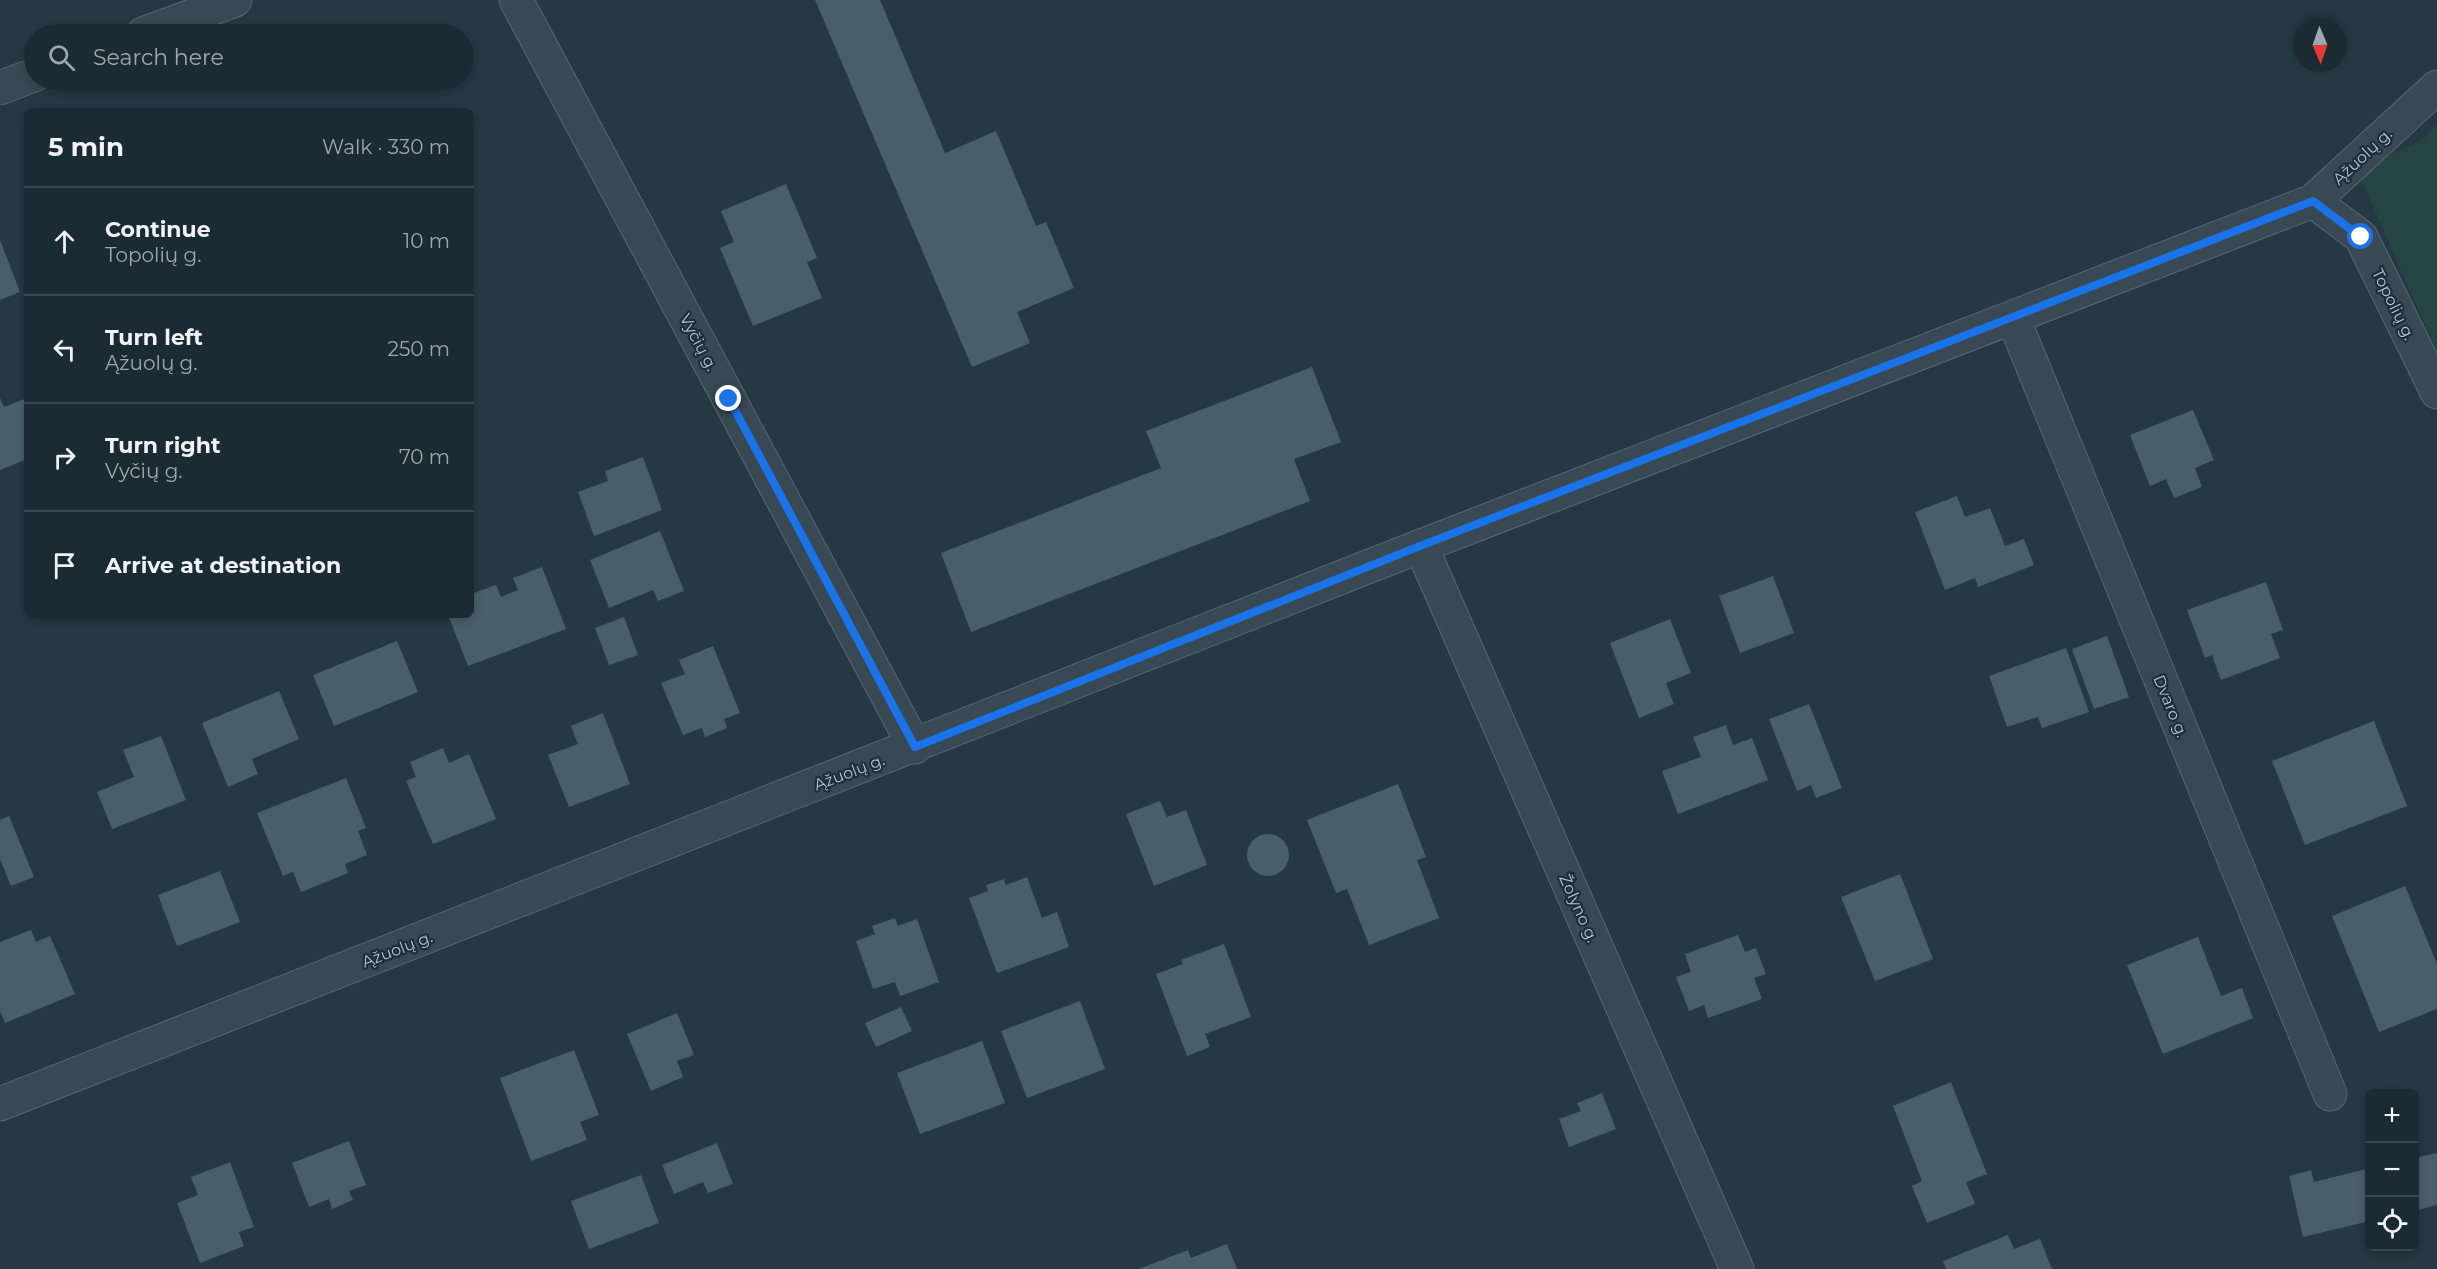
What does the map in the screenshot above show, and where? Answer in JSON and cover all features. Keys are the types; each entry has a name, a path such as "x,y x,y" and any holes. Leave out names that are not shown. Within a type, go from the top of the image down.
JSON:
{"street":[{"path":"170,24 235,0"},
{"name":"Vyčių g.","path":"516,0 915,747"},
{"path":"0,88 24,79"},
{"name":"Ąžuolų g.","path":"0,1104 915,747 1420,546 2313,201 2437,87"},
{"name":"Topolių g.","path":"2313,201 2361,237 2437,392"},
{"name":"Dvaro g.","path":"2013,318 2330,1094"},
{"name":"Žolyno g.","path":"1420,546 1737,1269"}],"green space":[{"path":"2437,124 2437,352 2357,170 2422,140"}],"building":[{"path":"815,0 880,0 945,153 996,131 1036,226 1046,222 1074,288 1017,312 1030,343 972,367"},
{"path":"786,184 817,258 807,262 822,298 753,326 720,248 734,242 721,211"},
{"path":"0,240 20,292 0,300"},
{"path":"1312,367 1341,442 1294,459 1310,501 971,632 941,553 1161,468 1146,431"},
{"path":"0,398 4,407 24,399 24,460 0,470"},
{"path":"2193,410 2214,460 2195,468 2202,487 2174,498 2166,479 2150,486 2130,435"},
{"path":"643,457 662,510 594,536 578,492 608,481 605,471"},
{"path":"1957,496 1965,517 1990,508 2005,546 2024,539 2034,565 1978,587 1975,578 1945,590 1915,512"},
{"path":"660,531 684,591 658,601 653,590 609,608 590,560"},
{"path":"542,567 566,629 468,666 449,618 474,618 474,593 496,585 501,597 518,590 513,578"},
{"path":"1773,576 1794,633 1740,653 1719,596"},
{"path":"2266,582 2283,630 2271,634 2280,658 2221,680 2212,655 2205,658 2187,610"},
{"path":"624,617 638,655 609,665 595,628"},
{"path":"1670,619 1691,673 1666,683 1674,704 1639,718 1610,643"},
{"path":"2107,636 2129,697 2094,709 2072,649"},
{"path":"397,641 418,692 334,726 313,675"},
{"path":"713,646 740,713 724,719 727,728 705,737 702,728 683,735 661,683 685,674 679,660"},
{"path":"2066,648 2089,712 2042,728 2038,717 2007,727 1989,676"},
{"path":"279,691 299,739 252,759 258,774 228,787 202,723"},
{"path":"1809,704 1842,788 1816,798 1811,785 1797,791 1769,719"},
{"path":"603,713 630,784 569,807 548,755 578,744 571,726"},
{"path":"2374,721 2407,806 2305,845 2272,761"},
{"path":"1726,725 1733,745 1752,738 1768,780 1678,814 1662,771 1701,757 1693,737"},
{"path":"161,736 186,800 112,829 97,792 134,777 123,750"},
{"path":"443,748 449,763 469,754 496,819 433,844 406,781 416,777 410,762"},
{"path":"346,778 366,828 358,831 367,855 345,864 348,873 301,892 293,872 283,876 257,813"},
{"path":"1398,784 1426,857 1417,860 1439,918 1369,945 1347,889 1336,893 1307,820"},
{"path":"1160,801 1167,817 1186,810 1207,865 1154,886 1126,814"},
{"path":"9,816 34,877 11,886 0,859 0,820"},
{"path":"1268,834 1276,835 1283,840 1288,847 1288,863 1283,870 1276,875 1268,876 1260,875 1253,870 1248,863 1247,855 1248,847 1253,840 1260,835"},
{"path":"220,871 240,922 177,946 158,895"},
{"path":"1900,874 1933,959 1875,981 1841,897"},
{"path":"1027,877 1042,918 1057,912 1069,947 997,973 969,898 988,891 986,885 1004,879 1006,885"},
{"path":"2405,886 2437,964 2437,1009 2379,1032 2332,916"},
{"path":"895,918 898,926 917,919 939,982 900,996 895,982 873,989 856,941 875,934 872,926"},
{"path":"31,930 36,942 50,936 75,994 5,1023 0,1011 0,942"},
{"path":"1738,935 1745,952 1756,948 1766,974 1754,978 1762,999 1708,1018 1704,1005 1689,1011 1676,977 1691,972 1685,954"},
{"path":"2198,937 2221,996 2242,988 2253,1018 2163,1054 2127,965"},
{"path":"1224,944 1251,1017 1205,1034 1210,1047 1187,1056 1156,974 1183,964 1181,960"},
{"path":"1080,1001 1105,1069 1027,1098 1001,1031"},
{"path":"901,1007 912,1031 876,1047 865,1023"},
{"path":"677,1013 694,1055 677,1061 683,1077 651,1091 627,1034"},
{"path":"982,1041 1005,1103 920,1134 897,1073"},
{"path":"574,1050 599,1115 580,1122 587,1140 531,1161 500,1078"},
{"path":"1951,1082 1987,1174 1966,1182 1975,1204 1927,1223 1912,1186 1922,1181 1893,1106"},
{"path":"1602,1093 1616,1129 1569,1147 1559,1119 1581,1111 1577,1103"},
{"path":"349,1141 366,1185 349,1191 353,1200 332,1209 329,1199 309,1207 292,1163"},
{"path":"717,1143 733,1184 708,1193 703,1182 674,1194 662,1165"},
{"path":"2437,1153 2437,1205 2419,1210 2419,1197 2419,1157"},
{"path":"230,1162 254,1227 239,1232 244,1246 200,1263 177,1203 198,1195 191,1177"},
{"path":"2365,1169 2365,1222 2303,1237 2289,1176 2311,1170 2314,1182"},
{"path":"641,1175 659,1223 589,1249 571,1201"},
{"path":"2008,1235 2014,1249 2040,1239 2052,1269 1946,1269 1943,1261"},
{"path":"1227,1244 1237,1269 1139,1269 1188,1250 1191,1258"}],"route":[{"path":"729,399 915,747 1420,546 2313,201 2361,237"}]}
